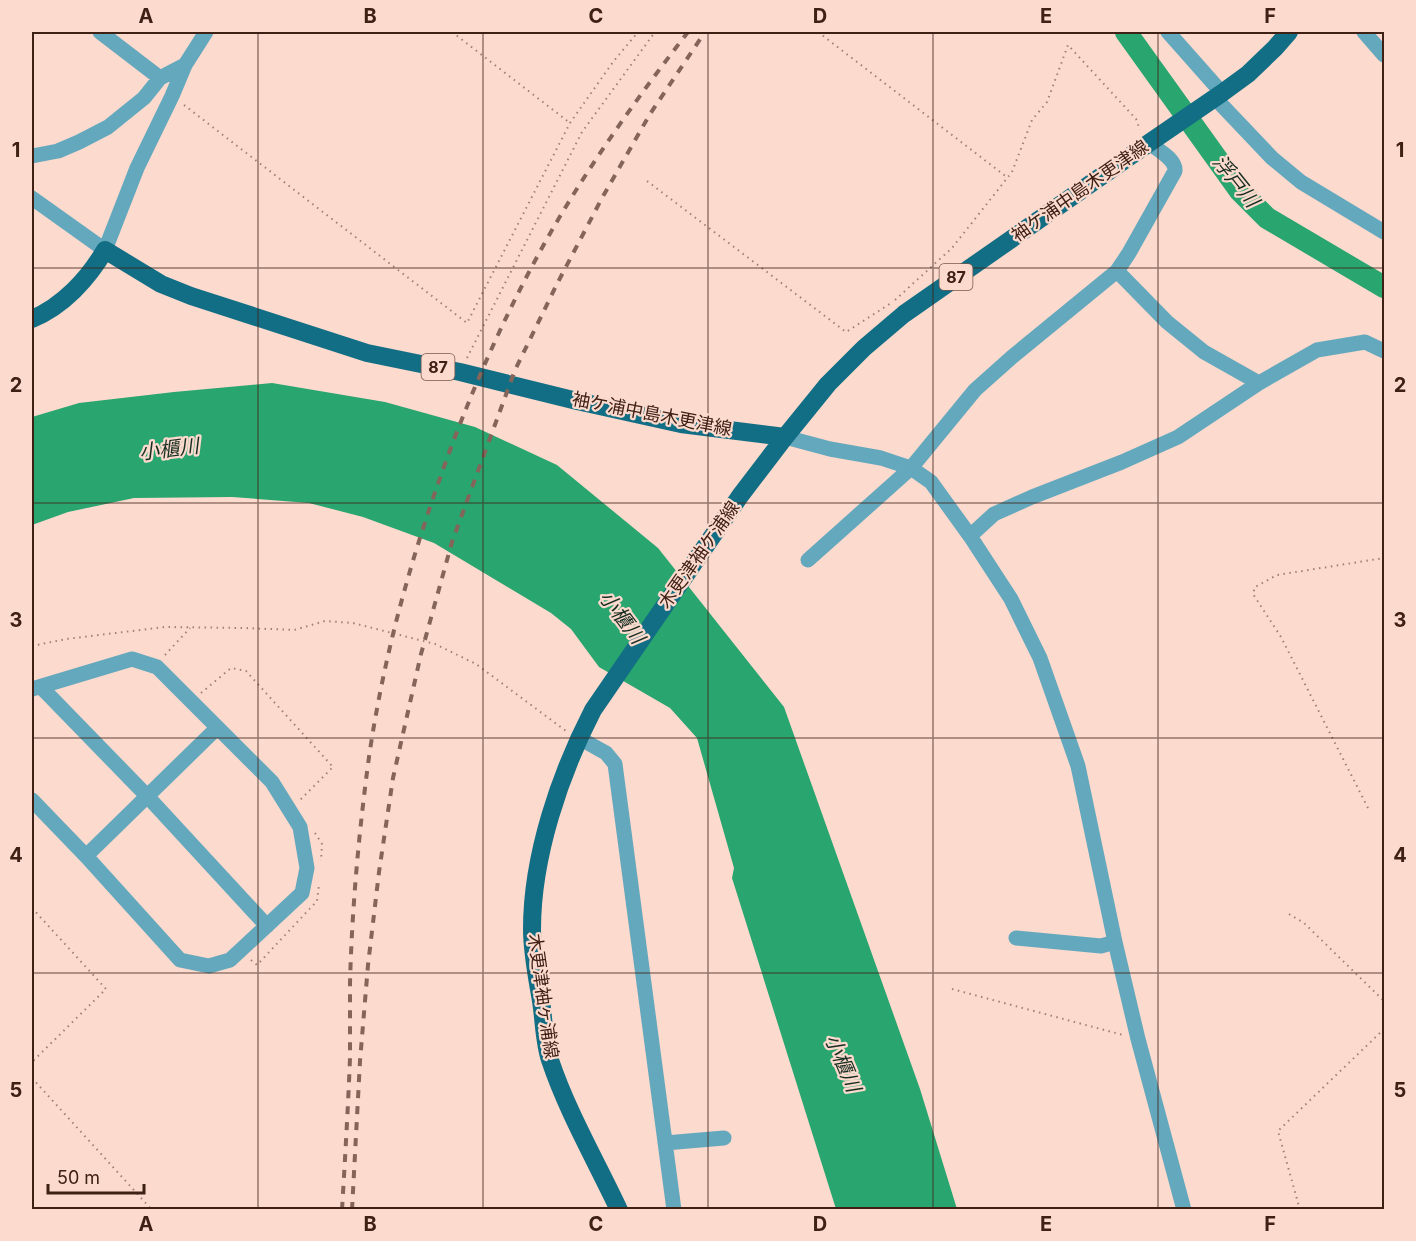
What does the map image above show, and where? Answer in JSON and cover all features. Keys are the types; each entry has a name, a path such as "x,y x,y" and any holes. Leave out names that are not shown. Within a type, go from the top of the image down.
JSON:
{"main road":[{"name":"袖ケ浦中島木更津線","path":"105,250 161,284 191,296 368,353 460,372 681,424 785,437 828,384 864,348 904,314 1248,74 1289,32"},
{"path":"32,319 64,299 85,279 105,250"},
{"name":"木更津袖ケ浦線","path":"579,738 593,710 609,686 740,496 785,437"},
{"name":"木更津袖ヶ浦線","path":"579,738 559,788 541,850 534,897 535,965 549,1057 561,1090 619,1209"}],"street":[{"path":"100,32 160,78"},
{"path":"32,198 105,250 137,168 185,65 206,32"},
{"path":"1168,32 1215,98 1272,159 1301,182 1384,232"},
{"path":"1364,32 1384,55"},
{"path":"32,156 58,151 108,127 144,98 160,78 185,65"},
{"path":"808,560 911,468 975,390 1117,271 1130,253 1175,171 1172,161 1149,142"},
{"path":"1117,271 1167,321 1204,352 1259,383"},
{"path":"970,536 994,514 1178,437 1259,383 1317,350 1365,342 1384,351"},
{"path":"785,437 830,449 881,458 911,468 931,482 1011,599 1040,658 1078,766 1138,1039 1184,1209"},
{"path":"32,800 180,960 209,966 230,960 267,926 302,893 308,868 300,827 272,782 157,667 132,659 36,688 147,797 267,926"},
{"path":"86,856 217,728"},
{"path":"579,738 606,753 615,764 674,1209"},
{"path":"1016,938 1101,946 1115,942"},
{"path":"665,1143 724,1138"}],"path":[{"path":"452,32 570,123"},
{"path":"172,96 467,323 570,123 638,32"},
{"path":"460,372 582,132 655,32"},
{"path":"818,32 1008,178"},
{"path":"646,181 846,332 892,303 952,248 1008,178 1032,120 1047,102 1068,45 1136,119 1139,128 1149,142"},
{"path":"1368,808 1281,637 1253,594 1255,587 1277,575 1384,558"},
{"path":"32,646 66,639 165,627 294,630 325,621 353,623 435,644 476,664 535,709 579,738"},
{"path":"32,908 105,989 32,1062"},
{"path":"1289,914 1304,923 1384,1001"},
{"path":"952,989 1138,1039"},
{"path":"1300,1209 1278,1131 1384,1029"},
{"path":"32,1078 152,1209"}],"water":[{"name":"小櫃川","path":"272,383 385,402 475,427 557,465 658,548 784,707 920,1089 957,1209 836,1209 732,878 734,868 697,738 670,708 599,667 571,629 551,613 434,543 363,517 309,503 232,497 134,498 68,512 32,525 32,417 79,403"}],"waterway":[{"name":"浮戸川","path":"1126,32 1240,191 1267,218 1384,287"}],"railway":[{"path":"342,1210 350,1058 351,955 359,841 378,705 388,654 408,579 444,466 478,379 518,294 539,253 591,166 638,98 688,32"},
{"path":"352,1210 368,965 393,778 421,654 452,542 515,370 557,284 650,114 705,32"}]}
